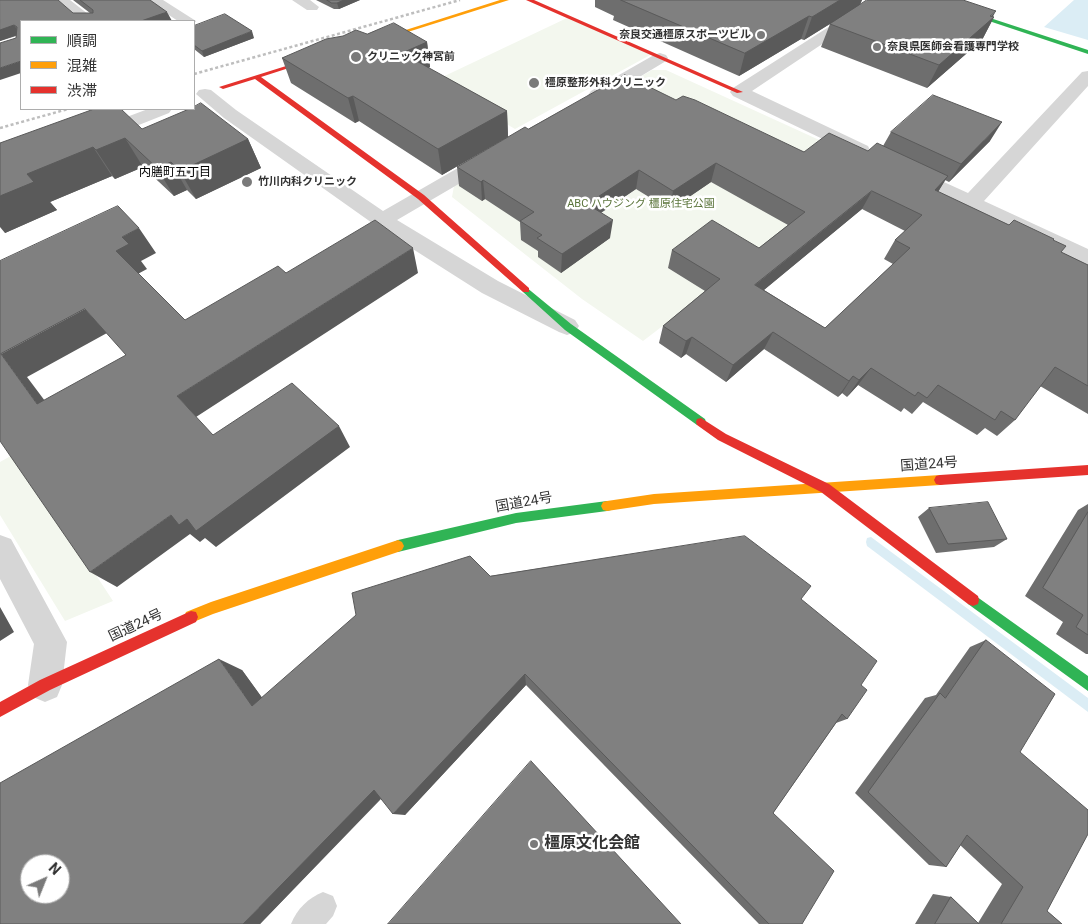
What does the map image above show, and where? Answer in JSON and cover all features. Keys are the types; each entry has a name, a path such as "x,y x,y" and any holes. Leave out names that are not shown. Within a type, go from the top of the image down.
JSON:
{"main road":[{"path":"358,46 506,0"},
{"path":"529,0 739,92"},
{"path":"929,0 1088,52"},
{"path":"223,87 330,54"},
{"path":"256,77 421,197 568,327 722,437 825,488 1088,684"},
{"name":"国道24号","path":"0,710 46,685 211,608 390,548 516,518 654,499 1088,470"}],"street":[{"path":"61,0 84,20"},
{"path":"153,0 186,20"},
{"path":"739,92 881,0"},
{"path":"582,103 660,58"},
{"path":"971,202 1088,76"},
{"path":"199,95 223,87"},
{"path":"739,92 875,157"},
{"path":"199,95 230,114 382,220 490,287 568,327"},
{"path":"82,141 160,110"},
{"path":"382,220 508,147"},
{"path":"892,165 1088,258"},
{"path":"0,549 51,642 46,685"}],"green space":[{"path":"567,18 652,54 515,129 434,81"},
{"name":"ABC ハウジング 橿原住宅公園","path":"652,70 666,70 874,165 643,341 582,299 452,197 454,186"},
{"path":"16,453 113,601 65,621 0,515 0,462"}],"shaded area":[{"path":"1074,0 1088,0 1088,40 1044,27"}],"building":[{"path":"0,0 58,0 73,13 93,13 93,10 80,0 150,0 167,12 144,20 20,20 20,61 0,68 0,43 16,38 17,27 14,25 0,30"},
{"path":"327,0 344,0 332,3"},
{"name":"奈良交通橿原スポーツビル","path":"621,0 840,0 745,53"},
{"path":"867,0 963,0 996,11 990,16 994,17 939,65 830,24"},
{"path":"225,14 252,31 202,51 195,46 195,26"},
{"path":"394,23 427,42 402,53 507,111 438,149 353,96 348,98 282,58 326,39 343,36 356,30 367,34"},
{"path":"625,75 676,100 683,96 695,100 804,152 829,133 868,151 877,143 948,176 935,190 1009,225 1014,220 1054,239 1066,246 1061,252 1088,265 1088,386 1055,367 1015,420 1001,411 995,420 938,385 927,398 918,392 915,396 871,368 859,380 853,376 849,381 773,332 733,365 692,337 686,341 663,326 720,279 672,250 712,220 759,248 805,212 716,163 673,191 639,170 587,204 613,220 562,254 537,238 542,235 520,221 534,212 483,180 481,182 457,167 525,127 528,129","holes":["872,191 922,215 895,240 910,248 825,328 755,285"]},
{"path":"933,95 1002,122 961,164 891,132"},
{"path":"201,103 248,139 180,171 171,162 157,168 125,138 96,150 93,147 27,174 34,182 0,196 0,143 91,110 122,110 142,129 187,110 195,110 195,106"},
{"path":"118,206 139,228 122,237 129,244 116,251 185,320 278,266 286,273 375,220 413,248 177,396 213,435 292,383 339,426 196,531 187,519 179,525 171,515 90,572 0,441 0,261","holes":["85,309 126,355 37,404 1,354"]},
{"path":"988,502 1007,539 948,544 929,508"},
{"path":"1088,512 1088,635 1076,627 1083,615 1043,588"},
{"path":"745,536 811,586 801,599 877,661 861,685 867,690 847,719 842,714 773,813 834,871 802,924 769,924 525,674 393,814 374,790 243,924 0,924 0,783 219,659 252,706 356,615 352,593 470,556 490,576"},
{"path":"986,640 1055,694 1020,752 1088,810 1088,834 1047,911 1062,924 1001,924 1023,887 967,835 946,867 868,792 940,693 945,698"},
{"name":"橿原文化会館","path":"531,761 681,924 388,924"},
{"path":"951,897 979,924 935,924"}],"waterway":[{"path":"871,542 1088,706"}],"railway":[{"path":"195,74 460,0"},
{"path":"0,128 64,110"}],"traffic: fast":[{"path":"929,0 1088,52"},
{"path":"526,290 568,327 701,422"},
{"path":"398,546 516,518 607,506"},
{"path":"973,600 1088,684"}],"traffic: slow":[{"path":"371,42 506,0"},
{"path":"607,506 654,499 940,480"},
{"path":"191,617 211,608 398,546"}],"traffic: jam":[{"path":"529,0 739,92"},
{"path":"223,87 320,57"},
{"path":"256,77 421,197 526,290"},
{"path":"701,422 722,437 825,488 973,600"},
{"path":"940,480 1088,470"},
{"path":"0,710 45,685 191,617"}],"place":[{"name":"奈良交通橿原スポーツビル","path":"761,35"},
{"name":"奈良県医師会看護専門学校","path":"877,47"},
{"name":"クリニック神宮前","path":"356,57"},
{"name":"橿原整形外科クリニック","path":"534,83"},
{"name":"竹川内科クリニック","path":"247,182"},
{"name":"橿原文化会館","path":"534,844"}],"district":[{"name":"内膳町五丁目","path":"175,173"}]}
